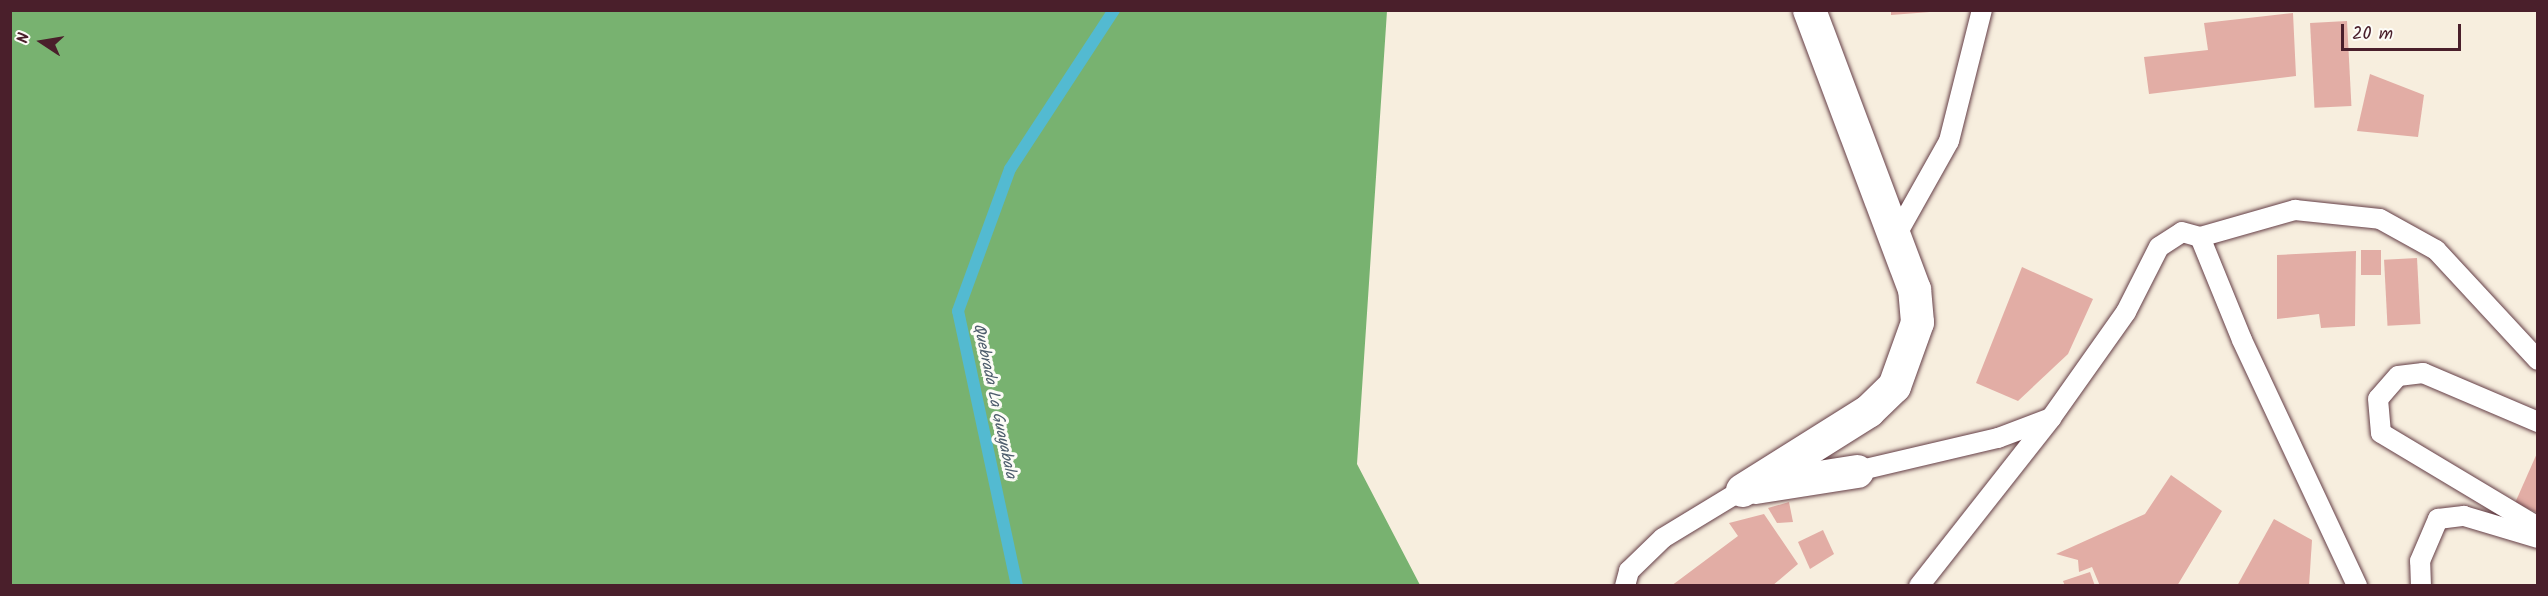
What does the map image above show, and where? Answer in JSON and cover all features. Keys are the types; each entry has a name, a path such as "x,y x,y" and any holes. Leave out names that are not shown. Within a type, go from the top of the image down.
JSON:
{"street":[{"path":"1742,490 1868,411 1894,386 1910,352 1917,322 1914,289 1809,10"},
{"path":"1742,490 1857,471"}],"lane":[{"path":"1894,239 1948,141 1982,10"},
{"path":"1919,585 2051,418 2126,312 2159,247 2182,232 2200,237 2295,210 2380,219 2436,250 2538,360"},
{"path":"2200,237 2247,351 2357,585"},
{"path":"2538,422 2423,373 2398,376 2378,399 2380,433 2538,527"},
{"path":"1857,471 1998,438 2051,418"},
{"path":"1625,585 1629,571 1663,538 1742,490"},
{"path":"2421,585 2420,561 2438,519 2464,516 2538,538"}],"green space":[{"path":"10,11 1387,11 1357,464 1420,585 11,585"}],"building":[{"path":"1891,10 1930,10 1930,12 1891,15"},
{"path":"2293,13 2296,76 2149,94 2144,57 2208,50 2204,23"},
{"path":"2347,21 2351,106 2314,108 2310,23"},
{"path":"2370,74 2424,95 2418,137 2357,131"},
{"path":"2361,250 2381,250 2381,275 2361,275"},
{"path":"2356,251 2355,326 2321,328 2319,314 2277,319 2277,255"},
{"path":"2417,258 2420,324 2387,326 2384,260"},
{"path":"2022,267 2093,299 2068,354 2018,401 1976,383"},
{"path":"2538,451 2538,513 2515,503"},
{"path":"2171,475 2222,511 2177,586 2100,586 2092,567 2079,572 2078,560 2056,554 2145,514"},
{"path":"1789,502 1793,522 1777,523 1768,508"},
{"path":"1764,514 1798,564 1772,586 1671,586 1738,536 1729,523"},
{"path":"2274,519 2312,540 2309,586 2237,586"},
{"path":"1823,530 1834,554 1810,569 1798,542"},
{"path":"2090,572 2095,586 2065,586 2063,581"}],"waterway":[{"name":"Quebrada La Guayabala","path":"1017,586 958,311 1010,169 1114,10"}]}
